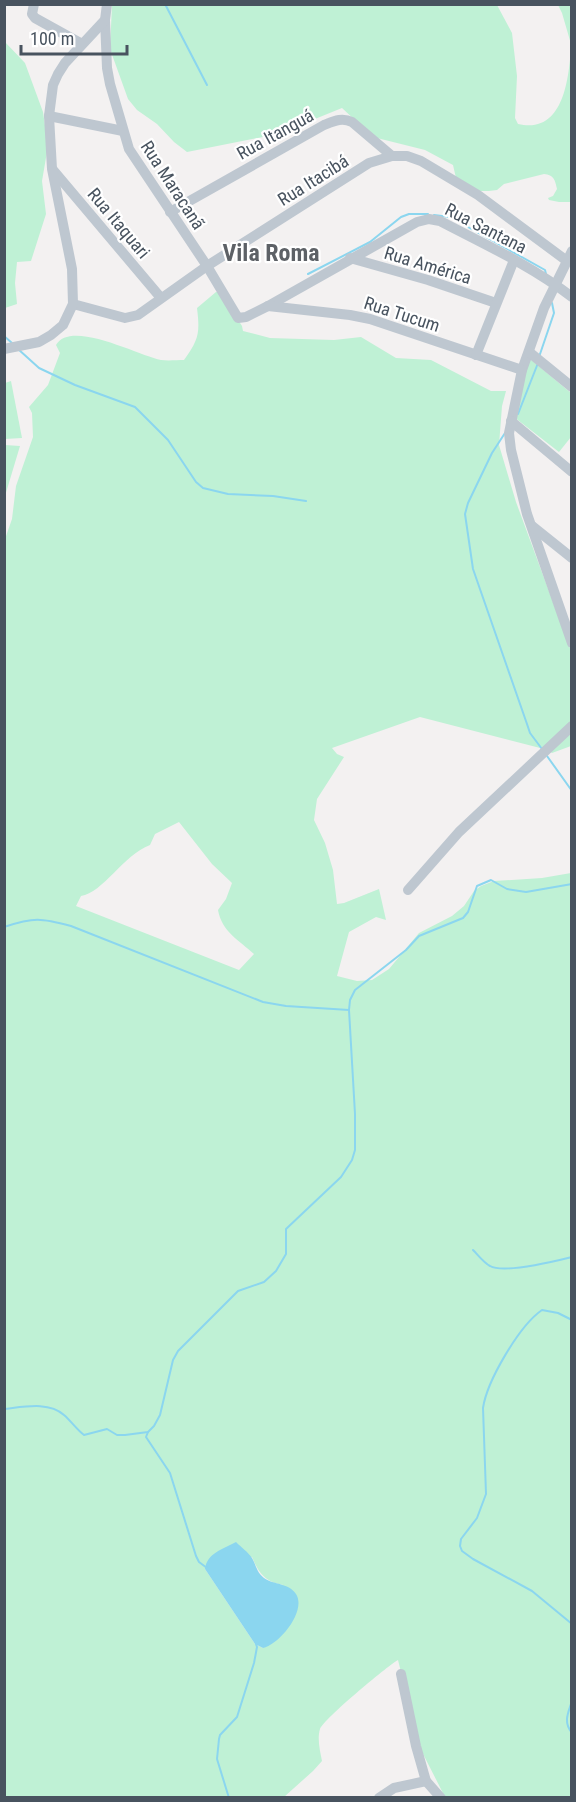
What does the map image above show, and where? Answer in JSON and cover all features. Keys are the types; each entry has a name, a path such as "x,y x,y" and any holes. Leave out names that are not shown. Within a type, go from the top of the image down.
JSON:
{"street":[{"path":"34,4 32,14 34,18 82,44"},
{"name":"Rua Maracanã","path":"107,4 105,20 107,68 129,149 240,319"},
{"path":"4,349 39,342 51,335 63,325 73,304 72,269 52,169 49,116 53,84 65,63 105,20"},
{"path":"49,116 123,131"},
{"name":"Rua Itanguá","path":"170,212 324,125 338,120 346,119 352,122 392,156"},
{"path":"392,156 407,156 435,169 569,256 544,308 522,370 511,421 511,450 531,525 571,642"},
{"name":"Rua Itacibá","path":"73,304 125,318 138,315 207,266 369,164 392,156"},
{"name":"Rua Itaquari","path":"52,169 161,298"},
{"name":"Rua Santana","path":"240,319 268,306 417,222 429,219 440,221 514,260 557,285 572,297"},
{"name":"Rua América","path":"350,258 428,280 496,303"},
{"path":"476,355 514,260"},
{"name":"Rua Tucum","path":"268,306 370,319 522,370"},
{"path":"529,352 572,387"},
{"path":"511,421 572,472"},
{"path":"531,525 572,558"},
{"path":"408,890 459,832 572,726"},
{"path":"400,1674 426,1781 441,1797"},
{"path":"379,1797 394,1788 426,1781"}],"green space":[{"path":"112,5 497,5 512,33 517,76 515,118 518,124 533,125 545,121 554,112 561,101 565,87 571,47 571,202 549,200 548,198 553,196 557,189 556,183 553,178 544,174 504,184 497,190 480,191 456,178 453,165 425,150 373,137 342,108 278,134 187,152 157,124 137,110 128,99 110,49"},
{"path":"558,5 571,5 571,44 562,13"},
{"path":"5,42 25,63 43,112 48,146 42,181 46,214 31,261 17,262 15,283 17,304 5,308"},
{"path":"216,292 220,292 243,331 270,338 334,340 361,337 396,358 431,360 491,391 506,391 502,406 499,445 516,502 571,651 571,746 552,753 548,750 420,717 332,748 344,757 317,799 314,820 325,843 333,870 337,904 379,889 386,920 376,917 349,932 337,976 357,981 372,980 389,969 419,933 452,916 481,886 494,881 542,878 571,873 571,1797 445,1797 420,1748 398,1660 356,1693 324,1723 319,1737 322,1761 284,1797 5,1797 5,539 12,519 16,486 33,437 32,413 29,407 48,385 60,353 56,345 64,338 90,337 161,360 184,360 197,336 197,308","holes":["179,822 212,864 232,883 226,899 218,910 220,918 227,930 254,954 239,970 76,906 81,896 97,888 131,857 150,845 155,834","252,1557 263,1576 283,1585 263,1648 255,1644 205,1569"]},
{"path":"529,358 571,393 571,437 559,452 514,417"},
{"path":"11,381 22,438 5,439 5,383"},
{"path":"4,445 20,446 5,496"}],"water":[{"path":"236,1542 250,1556 262,1576 293,1590 298,1601 298,1609 290,1626 276,1641 263,1648 255,1644 205,1569 212,1555"}],"waterway":[{"path":"165,4 207,85"},
{"path":"308,274 370,242 401,217 409,214 428,214"},
{"path":"434,215 450,217 545,270 546,274"},
{"path":"539,357 554,313 552,303"},
{"path":"4,336 12,343"},
{"path":"18,349 39,368 75,385 135,407 168,440 196,482 203,488 228,494 273,496 306,501"},
{"path":"518,414 538,363"},
{"path":"505,433 492,453 465,514 473,569 530,733 542,749"},
{"path":"547,756 572,791"},
{"path":"4,1409 36,1406 51,1408 64,1415 84,1435 107,1429 117,1435 148,1432 160,1415 173,1360 178,1351 238,1291 264,1282 276,1271 286,1254 286,1229 341,1177 352,1160 355,1150 355,1114 349,1010 350,1000 355,990 406,950 419,936 463,918 468,912 477,886 491,880 507,889 526,892 572,884"},
{"path":"4,927 30,920 61,923 263,1002 286,1006 349,1010"},
{"path":"473,1250 488,1265 506,1269 572,1257"},
{"path":"572,1320 558,1313 542,1310 514,1341 497,1369 483,1408 486,1494 477,1518 461,1539 460,1546 462,1551 473,1559 532,1591 572,1624"},
{"path":"148,1432 146,1437 170,1473 196,1556 199,1562 207,1568"},
{"path":"229,1798 217,1759 219,1739 237,1717 254,1663 256,1644"},
{"path":"572,1701 567,1721 572,1733"}],"district":[{"name":"Vila Roma","path":"271,253"}]}
